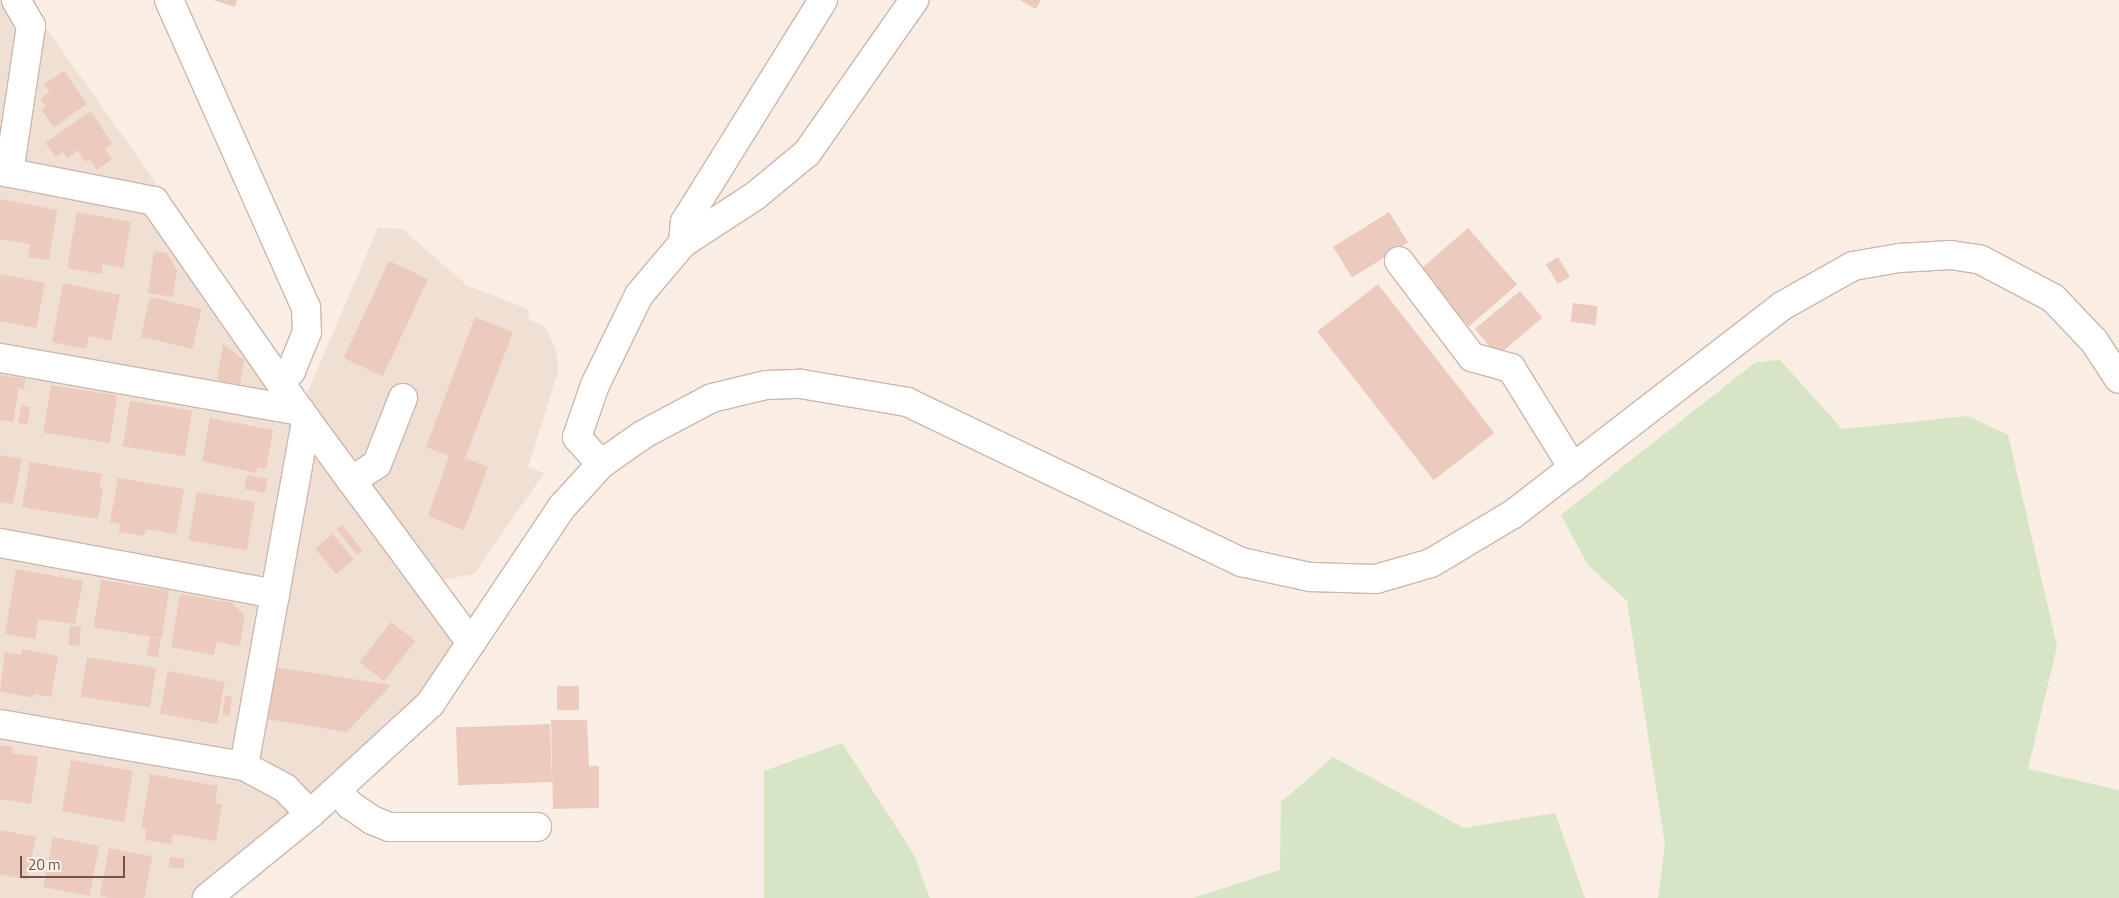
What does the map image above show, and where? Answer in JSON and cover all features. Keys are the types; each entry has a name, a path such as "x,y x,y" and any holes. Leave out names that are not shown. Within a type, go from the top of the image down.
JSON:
{"street":[{"path":"16,0 32,26 4,172 154,201 303,415 471,644"},
{"path":"169,0 306,307 307,332 290,371 281,383"},
{"path":"683,243 685,222 823,0"},
{"path":"601,464 577,437 595,385 639,295 683,243 755,196 807,153 914,0"},
{"path":"207,898 310,814 430,704 562,507 601,464 644,434 712,398 766,385 802,384 907,402 1241,562 1310,577 1376,578 1431,564 1513,514 1782,306 1853,266 1899,258 1951,255 1981,260 2014,274 2053,298 2094,341 2119,379"},
{"path":"1399,261 1472,357 1511,368 1573,468"},
{"path":"0,358 303,415"},
{"path":"351,481 377,464 404,398"},
{"path":"244,766 275,594 303,415"},
{"path":"0,543 275,594"},
{"path":"0,724 244,766 285,788 310,814"},
{"path":"337,790 364,815 389,827 537,827"}],"shaded area":[{"path":"0,0 16,0 44,25 156,183 154,201 300,410 378,228 402,229 468,286 528,309 529,319 546,328 556,350 558,372 528,467 544,473 474,574 442,580 479,630 430,704 207,898 0,898"}],"green space":[{"path":"1780,360 1842,429 1968,416 2008,435 2057,646 2028,769 2119,790 2119,898 1658,898 1665,845 1627,601 1588,565 1561,515 1756,362"},
{"path":"842,743 913,853 930,898 764,898 764,771"},
{"path":"1333,757 1464,828 1555,813 1585,898 1193,898 1280,870 1281,802"}],"building":[{"path":"213,0 237,0 235,7"},
{"path":"1020,0 1041,0 1036,9"},
{"path":"64,71 87,104 54,127 41,110 46,106 40,99 49,92 44,84"},
{"path":"91,111 112,144 105,149 112,159 97,170 90,159 85,162 78,150 68,158 63,152 56,157 45,143"},
{"path":"0,199 57,210 49,260 28,257 30,244 0,239"},
{"path":"77,212 131,222 123,268 103,264 101,274 67,268"},
{"path":"1389,212 1408,243 1352,278 1333,247"},
{"path":"1468,228 1517,285 1469,327 1420,270"},
{"path":"154,251 167,253 177,271 173,297 148,293"},
{"path":"1558,257 1570,277 1558,284 1546,264"},
{"path":"389,261 428,279 383,376 344,358"},
{"path":"0,274 45,283 36,328 0,321"},
{"path":"63,283 120,295 111,341 89,336 86,349 52,342"},
{"path":"1378,284 1494,433 1434,480 1317,331"},
{"path":"1520,291 1542,318 1497,356 1475,329"},
{"path":"150,297 202,309 192,349 141,337"},
{"path":"1573,303 1598,306 1595,325 1571,322"},
{"path":"475,317 513,332 465,458 488,467 464,530 428,516 449,456 426,447"},
{"path":"223,344 244,360 240,385 217,380"},
{"path":"0,375 26,379 24,389 19,388 13,422 0,420"},
{"path":"51,385 117,395 110,443 43,432"},
{"path":"130,401 192,411 185,456 123,446"},
{"path":"22,405 31,407 27,425 18,423"},
{"path":"210,418 273,430 266,469 258,468 256,473 202,461"},
{"path":"0,455 22,459 13,504 0,502"},
{"path":"30,462 102,474 99,487 103,488 98,519 22,507"},
{"path":"247,475 268,479 265,493 244,489"},
{"path":"118,478 184,489 176,534 146,529 144,536 119,532 120,524 110,522"},
{"path":"197,492 255,502 247,551 188,540"},
{"path":"342,525 363,551 357,555 337,529"},
{"path":"333,534 354,560 336,574 315,548"},
{"path":"16,569 83,581 75,624 38,619 35,639 5,634"},
{"path":"101,580 169,591 162,638 93,627"},
{"path":"180,594 232,603 245,616 240,646 216,642 214,655 171,647"},
{"path":"391,622 415,641 384,681 360,662"},
{"path":"70,626 81,627 79,646 68,645"},
{"path":"150,637 161,639 158,658 147,656"},
{"path":"23,649 58,656 51,697 34,694 33,698 0,691 5,652 21,655"},
{"path":"87,657 156,668 150,707 81,697"},
{"path":"274,667 391,685 347,732 267,719"},
{"path":"168,671 225,682 217,724 160,713"},
{"path":"557,686 579,686 579,710 557,710"},
{"path":"225,696 232,697 229,716 222,715"},
{"path":"551,720 587,720 589,766 599,766 599,808 553,809"},
{"path":"550,724 552,782 458,785 456,727"},
{"path":"0,745 13,747 12,753 38,757 31,804 0,799"},
{"path":"71,760 133,771 124,822 62,811"},
{"path":"150,774 218,786 215,803 222,805 216,841 173,834 171,844 145,840 147,829 141,829"},
{"path":"0,830 36,837 27,880 0,874"},
{"path":"53,837 99,846 89,896 43,887"},
{"path":"109,848 152,856 144,898 100,896"},
{"path":"170,857 185,859 183,869 169,867"}]}
